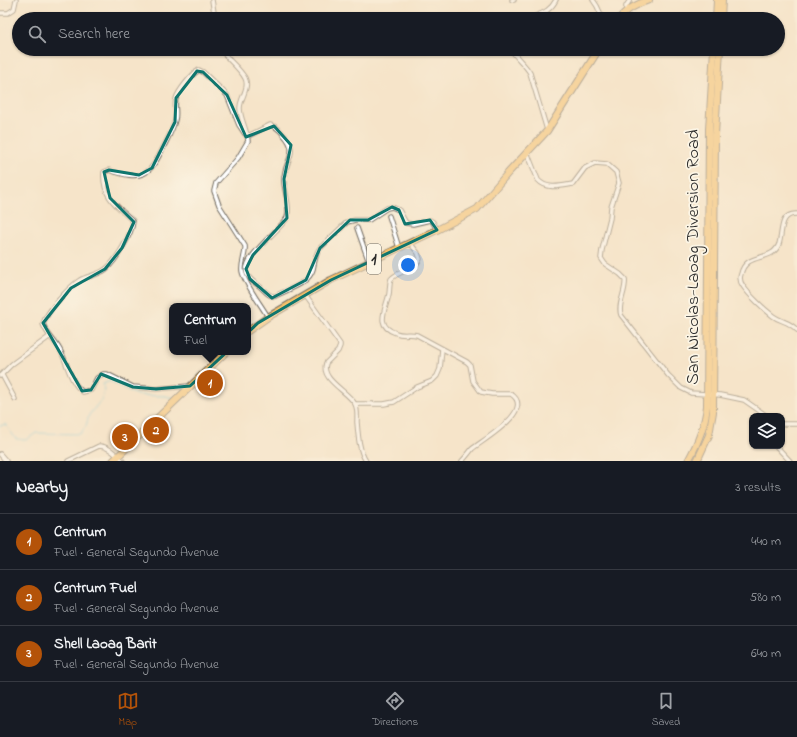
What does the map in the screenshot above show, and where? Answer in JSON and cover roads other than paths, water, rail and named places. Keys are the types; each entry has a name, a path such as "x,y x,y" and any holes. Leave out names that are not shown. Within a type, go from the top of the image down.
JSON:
{"main road":[{"path":"626,11 631,7 649,0"},
{"path":"717,12 718,0"},
{"path":"721,12 722,0"},
{"name":"1","path":"251,329 305,295 477,209 547,131 595,56"},
{"name":"San Nicolas-Laoag Diversion Road","path":"697,461 705,446 711,426 709,128 714,56"},
{"name":"San Nicolas-Laoag Diversion Road","path":"688,461 699,439 706,420 710,395 715,135 720,56"},
{"path":"118,460 182,393 223,355"}],"street":[{"path":"0,13 8,13 14,10 16,0"},
{"path":"212,0 214,12"},
{"path":"546,12 556,0"},
{"path":"593,0 600,12"},
{"path":"626,11 626,6 630,0"},
{"path":"226,56 236,66 246,80 240,109 248,141 232,166 218,180 214,191 219,205 244,244 245,252 242,269 245,279 268,317"},
{"path":"517,56 530,73 547,131"},
{"path":"190,386 156,389 133,387 107,374 103,374 97,378 91,390 83,392 73,380 59,348 49,337 42,324 60,299 77,282 101,272 109,266 122,248 133,222 114,204 107,193 104,172 109,170 127,175 139,175 144,174 152,168 175,122 176,98 186,82 196,71 199,70 203,72 227,95 239,125 243,132 247,135"},
{"path":"247,135 270,125 274,126 277,127 290,142 291,148 284,179 288,212 287,218 253,255 247,266 246,272 248,276 270,296 275,296 306,280 313,270 317,252 344,224 350,220 369,220 384,209 392,207 399,210 406,223 413,224 430,220 433,222 437,230"},
{"path":"527,152 538,180 549,186 575,183 585,168 595,163 607,164 616,172 619,183 611,207 610,218 601,255 602,261 620,274 624,279 625,289 620,312 677,385 691,393 731,397 747,401 763,413"},
{"path":"797,214 789,215 785,218 782,224 779,243 776,250 768,255 755,258 747,262 740,276 740,282 743,287 773,316 787,322 797,330"},
{"path":"389,216 399,248"},
{"path":"357,228 369,262"},
{"path":"410,242 418,253 420,259 414,266 396,274 391,279 389,295 382,319 387,328 402,335 418,334 442,349 464,360 469,364 473,381 481,392 492,394 511,394 518,403 517,410 511,418 472,449 462,461"},
{"path":"305,295 340,346 338,351 326,363 325,366 328,376 335,386 346,393 356,404 359,435 366,461"},
{"path":"15,399 1,375 12,364 49,337"},
{"path":"356,404 384,404 394,402 417,387 432,381 437,376 440,369 442,349"},
{"path":"785,424 797,424"},
{"path":"68,461 99,446 104,446 110,449 118,460"},
{"path":"779,449 790,461"},
{"path":"0,454 6,461"}],"waterway":[{"path":"0,426 5,424 16,439 26,440 36,433 80,434 86,426 89,415 102,399 104,391 103,384 110,381 137,395 165,396 174,398"}],"place":[{"name":"Centrum","path":"210,383"},
{"name":"Centrum Fuel","path":"156,430"},
{"name":"Shell Laoag Barit","path":"125,437"}]}
